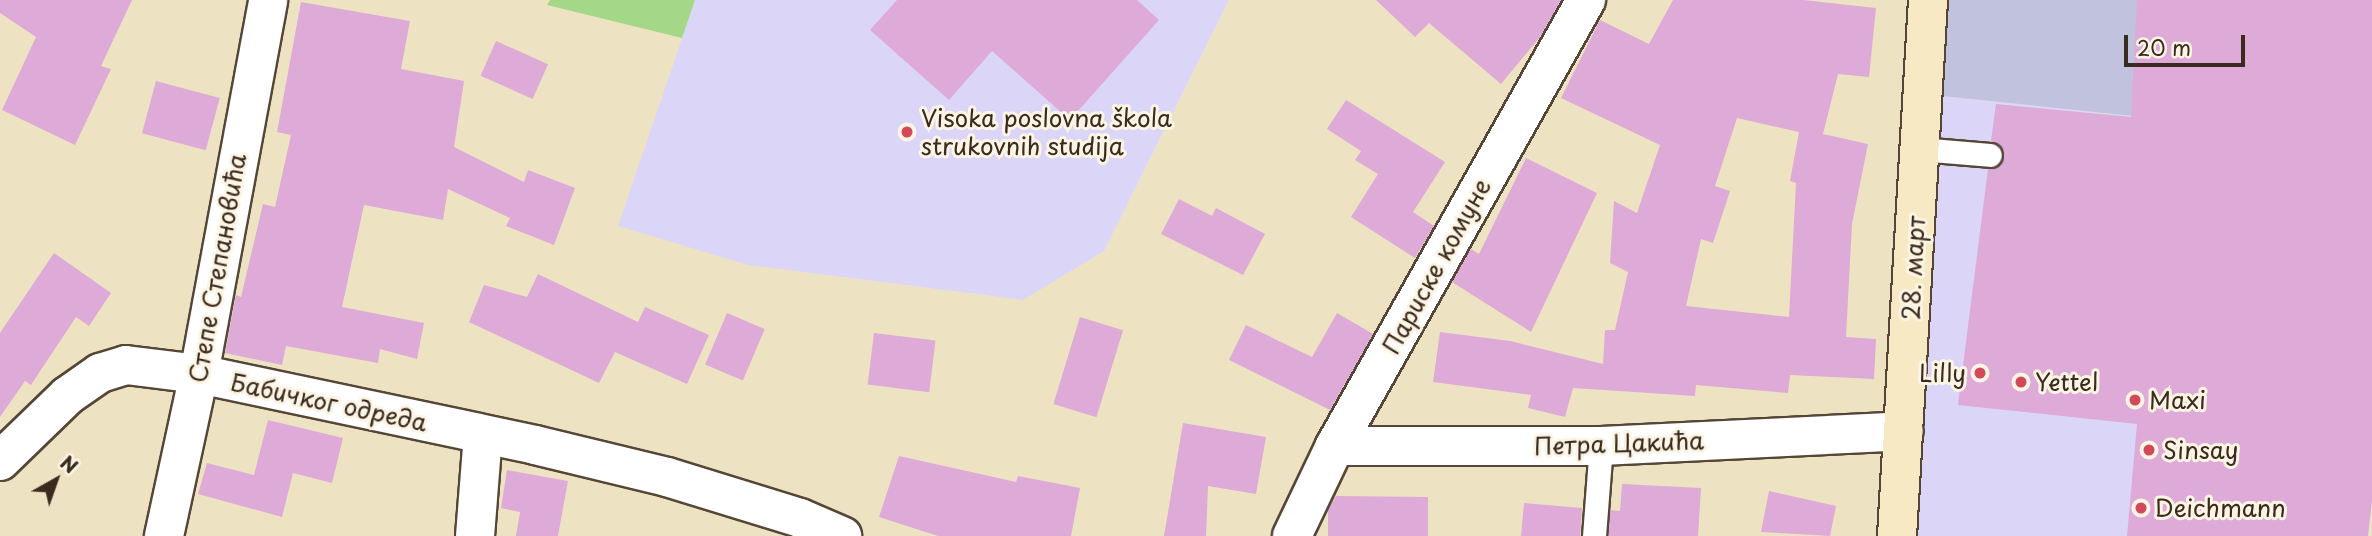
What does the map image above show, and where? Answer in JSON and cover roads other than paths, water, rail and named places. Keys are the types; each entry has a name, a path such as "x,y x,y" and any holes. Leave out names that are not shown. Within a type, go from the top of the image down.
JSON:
{"main road":[{"name":"28. март","path":"1897,536 1928,0"}],"street":[{"name":"Степе Степановића","path":"164,536 199,374 268,0"},
{"name":"Париске комуне","path":"1293,536 1335,446 1586,0"},
{"name":"Бабичког одреда","path":"0,461 67,396 100,373 126,365 199,374 483,434 667,477 800,518 842,536"},
{"name":"Петра Цакића","path":"1335,446 1601,446 1904,431"},
{"path":"475,536 483,434"}],"lane":[{"path":"1919,149 1990,155"},
{"path":"1594,536 1601,446"}],"place":[{"name":"Visoka poslovna škola strukovnih studija","path":"907,132"},
{"name":"Lilly","path":"1980,373"},
{"name":"Yettel","path":"2021,382"},
{"name":"Maxi","path":"2135,400"},
{"name":"Sinsay","path":"2149,450"},
{"name":"Deichmann","path":"2141,508"}]}
